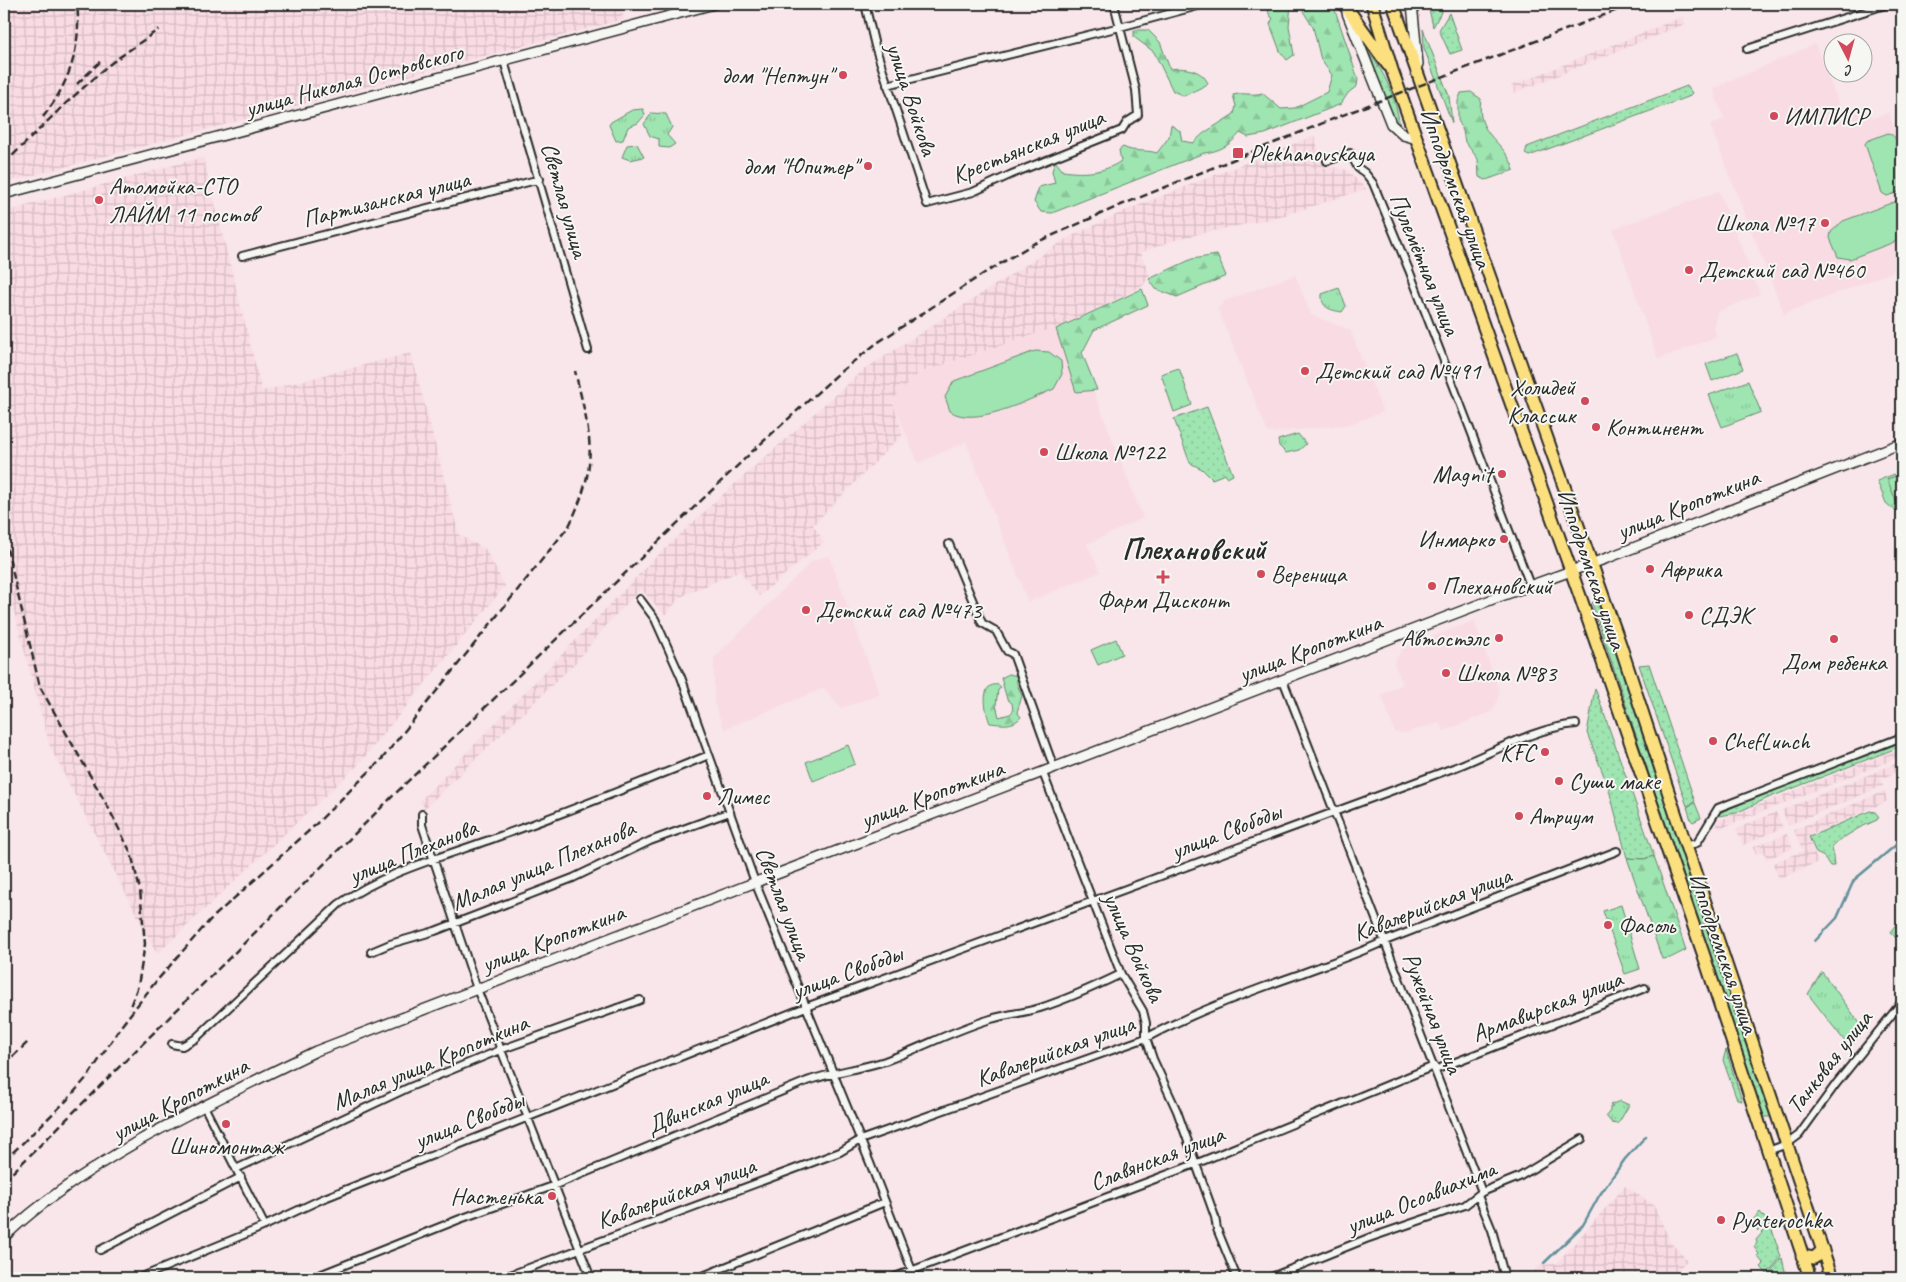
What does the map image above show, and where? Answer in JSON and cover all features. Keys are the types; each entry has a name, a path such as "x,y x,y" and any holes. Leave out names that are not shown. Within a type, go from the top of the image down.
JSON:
{"highway":[{"path":"1344,4 1366,38 1392,70"},
{"name":"Ипподромская улица","path":"1372,4 1392,70 1571,570 1768,1151"},
{"name":"Ипподромская улица","path":"1393,4 1592,562 1787,1144"},
{"path":"1760,1125 1767,1127 1774,1124 1778,1118"},
{"name":"Танковая улица","path":"1787,1144 1831,1277"},
{"path":"1768,1151 1811,1278"},
{"path":"1802,1256 1814,1258 1823,1250"}],"main road":[{"name":"улица Николая Островского","path":"4,194 714,4"},
{"path":"1344,4 1391,124 1403,135 1417,140"},
{"path":"1412,4 1418,72"},
{"name":"улица Кропоткина","path":"4,1237 68,1185 204,1106 316,1051 1530,585 1610,557 1902,443"}],"street":[{"name":"улица Войкова","path":"865,4 887,85 927,204"},
{"path":"1114,4 1120,27"},
{"path":"887,85 1205,4"},
{"path":"1747,49 1888,4"},
{"name":"Крестьянская улица","path":"927,204 973,192 1012,174 1122,130 1127,122 1138,115 1136,90 1120,27"},
{"name":"Светлая улица","path":"504,61 540,179 588,350"},
{"name":"Пулемётная улица","path":"1327,161 1350,153 1358,168 1366,173 1373,183 1416,288 1530,585"},
{"name":"Партизанская улица","path":"242,256 540,179"},
{"path":"949,544 982,623 996,631 1007,651 1013,654 1054,768"},
{"name":"Светлая улица","path":"640,599 655,619 681,677 755,882 914,1278"},
{"name":"Ружейная улица","path":"1282,680 1434,1068 1480,1194 1505,1278"},
{"name":"улица Свободы","path":"139,1278 265,1226 322,1199 806,1007 1092,902 1334,810 1456,767 1525,738 1562,726 1576,724"},
{"path":"1686,846 1697,843 1718,808 1902,737"},
{"name":"улица Плеханова","path":"172,1044 182,1046 194,1039 345,900 392,876 570,811 710,755"},
{"name":"улица Войкова","path":"1043,773 1086,879 1092,902 1121,974 1143,1011 1146,1023 1146,1038 1153,1060 1177,1111 1215,1217 1217,1229 1237,1278"},
{"name":"Малая улица Плеханова","path":"371,952 573,878 650,841 730,812"},
{"path":"422,814 422,825 477,989 591,1278"},
{"name":"Кавалерийская улица","path":"502,1278 840,1152 860,1140 1146,1038 1172,1024 1363,952 1385,940 1617,851"},
{"name":"Двинская улица","path":"312,1278 460,1219 554,1186 831,1072 882,1062 934,1043 953,1031 994,1018 1038,1008 1085,991 1121,974"},
{"name":"Армавирская улица","path":"1434,1068 1645,988"},
{"name":"Малая улица Кропоткина","path":"238,1168 410,1088 500,1050 640,1000"},
{"name":"Танковая улица","path":"1768,1151 1787,1144 1800,1135 1836,1084 1902,1002"},
{"name":"Славянская улица","path":"892,1278 1195,1164 1434,1068"},
{"path":"204,1106 238,1168 265,1226"},
{"name":"улица Осоавиахима","path":"1269,1278 1366,1239 1465,1205 1480,1194 1520,1177 1582,1140"},
{"path":"100,1250 241,1177"},
{"path":"698,1278 884,1202"},
{"path":"1811,1278 1831,1277"}],"shaded area":[{"path":"4,4 620,4 624,19 4,183"},
{"path":"1682,17 1685,24 1514,93 1511,86"},
{"name":"Школа №17","path":"1815,44 1824,66 1824,82 1830,82 1843,114 1866,106 1873,118 1889,113 1898,141 1902,139 1902,268 1784,314 1710,125 1724,119 1713,89"},
{"path":"1314,136 1325,168 1333,167 1347,170 1366,189 1279,217 1181,238 1140,253 1150,275 1142,287 1068,323 919,373 892,400 903,434 813,525 824,542 759,596 740,571 680,597 667,614 664,614 641,589 609,622 576,662 425,808 420,801 652,561 718,499 862,371 1066,239 1124,211"},
{"path":"203,157 262,391 411,353 459,535 485,549 505,586 358,765 157,954 50,747 4,574 4,212"},
{"name":"Детский сад №460","path":"1719,191 1760,294 1717,312 1714,327 1716,337 1658,359 1613,229"},
{"name":"Детский сад №491","path":"1295,275 1311,315 1350,330 1383,412 1350,424 1268,433 1218,309 1224,301"},
{"name":"Школа №122","path":"1067,323 1143,518 1087,544 1100,572 1028,602 966,442 918,463 892,400 919,373"},
{"name":"Детский сад №473","path":"829,556 880,695 841,708 824,688 724,729 714,703 714,658 812,561"},
{"name":"Школа №83","path":"1474,621 1500,692 1493,711 1444,731 1439,723 1405,733 1395,732 1382,695 1403,684 1394,663 1403,648"},
{"path":"1902,748 1902,756 1719,829 1715,822"},
{"path":"1902,761 1902,770 1880,779 1883,786 1788,825 1782,810"},
{"path":"1884,791 1888,801 1807,836 1818,862 1779,879 1773,863 1803,851 1794,830"},
{"path":"1776,812 1783,828 1743,845 1736,829"},
{"path":"1787,834 1793,848 1767,859 1764,852 1756,854 1753,847"},
{"path":"1625,1186 1655,1206 1670,1242 1687,1260 1671,1278 1529,1278 1539,1266 1557,1263"}],"green space":[{"path":"1266,4 1291,4 1289,26 1294,55 1287,60 1280,51 1270,24 1273,18 1270,16"},
{"path":"1303,4 1333,4 1358,79 1357,86 1348,93 1341,104 1265,134 1248,137 1240,133 1228,145 1215,151 1204,153 1052,213 1041,212 1034,202 1039,187 1055,183 1052,171 1055,161 1063,171 1086,172 1108,168 1121,161 1119,150 1123,147 1131,150 1157,153 1169,137 1171,125 1180,131 1182,141 1193,143 1204,133 1234,114 1236,106 1233,95 1262,93 1281,109 1295,108 1327,92 1332,75 1321,60 1313,27 1303,11"},
{"path":"1428,4 1445,5 1433,27"},
{"path":"1449,13 1462,50 1450,54 1439,30"},
{"path":"1423,29 1449,96 1452,123 1424,48"},
{"path":"1134,30 1148,30 1160,42 1170,69 1192,70 1202,75 1208,84 1184,96 1173,91 1154,52 1134,37"},
{"path":"1369,53 1381,70 1390,88 1400,128 1393,116"},
{"path":"1687,86 1692,93 1688,97 1529,156 1525,154 1527,147"},
{"path":"1471,92 1481,99 1480,112 1482,122 1486,130 1510,160 1514,170 1486,180 1479,177 1478,159 1465,142 1458,120 1458,101 1461,93"},
{"path":"643,109 645,115 638,123 628,127 623,140 616,141 609,125 611,122 632,110"},
{"path":"652,113 666,114 672,127 667,135 675,144 669,148 659,147 659,139 650,136 644,124"},
{"path":"1888,133 1893,136 1900,150 1902,191 1887,196 1882,193 1865,144 1867,141"},
{"path":"637,144 644,157 630,160 622,157 627,145"},
{"path":"1902,199 1902,239 1850,259 1838,257 1830,238 1831,232 1843,221"},
{"path":"1217,255 1226,276 1177,297 1156,289 1149,279 1192,259"},
{"path":"1339,288 1346,306 1342,312 1327,308 1322,299 1322,294"},
{"path":"1142,289 1148,305 1094,330 1082,353 1097,390 1076,392 1056,329"},
{"path":"1035,351 1049,352 1061,361 1062,374 1054,389 1016,405 987,414 960,415 950,411 945,397 954,381"},
{"path":"1737,353 1743,369 1712,381 1706,364"},
{"path":"1179,368 1192,405 1174,412 1161,374"},
{"path":"1748,381 1761,412 1722,427 1709,395"},
{"path":"1207,407 1233,475 1227,478 1225,474 1212,479 1202,469 1190,463 1174,419"},
{"path":"1298,434 1306,444 1299,450 1286,453 1279,446 1278,440"},
{"path":"1902,471 1902,474 1888,480 1899,508 1902,507 1902,509 1894,510 1886,503 1877,481"},
{"path":"1902,474 1902,507 1899,508 1887,479"},
{"path":"1596,599 1601,601 1772,1114 1770,1117 1763,1117 1592,603"},
{"path":"1116,639 1122,654 1098,665 1091,650"},
{"path":"1649,664 1695,802 1687,806 1639,665"},
{"path":"1009,674 1017,676 1017,684 1022,696 1017,712 1021,717 1011,724 990,723 985,699 988,688 992,685 999,685 1001,688 998,690 996,705 999,717 1010,714 1013,711 1012,703 1007,699 1001,678"},
{"path":"1595,688 1654,856 1644,859 1627,858 1608,786 1587,733"},
{"path":"1902,738 1902,746 1768,798 1736,813 1720,816 1718,813"},
{"path":"848,745 855,764 813,781 806,762"},
{"path":"1695,803 1701,818 1693,822 1687,807"},
{"path":"1870,811 1875,812 1879,817 1877,820 1859,828 1835,843 1832,847 1834,866 1830,866 1824,857 1816,853 1809,837"},
{"path":"1654,856 1686,950 1670,958 1662,959 1627,858 1644,859"},
{"path":"1621,905 1640,969 1625,974 1603,911"},
{"path":"1902,917 1902,944 1890,932"},
{"path":"1822,972 1864,1029 1850,1048 1808,994"},
{"path":"1726,1050 1742,1101 1737,1100 1723,1060"},
{"path":"1620,1101 1629,1105 1618,1124 1612,1123 1606,1116 1610,1111 1610,1107 1613,1107 1610,1105"},
{"path":"1760,1212 1767,1221 1758,1231 1750,1223"},
{"path":"1770,1224 1781,1257 1767,1274 1761,1267 1764,1264 1757,1256 1759,1254 1754,1247 1757,1243 1756,1240"},
{"path":"1782,1258 1785,1271 1779,1278 1773,1278 1768,1275"}],"waterway":[{"path":"1815,941 1837,918 1854,880 1902,840"},
{"path":"1544,1263 1583,1225 1599,1196 1625,1159 1646,1136"}],"railway":[{"path":"43,117 60,91 72,64 77,35 77,4"},
{"path":"4,1181 404,785 756,448 839,373 877,343 1033,244 1121,205 1353,111 1633,4"},
{"path":"4,164 64,105 110,64 159,29"},
{"path":"77,84 102,60"},
{"path":"4,1161 67,1100 89,1075 122,1025 153,985 210,920 312,828 382,759 569,526 585,484 590,449 585,414 575,371"},
{"path":"4,536 40,687 108,807 131,853 140,890 145,944 138,986 129,1009"},
{"path":"4,1065 28,1042"}],"place":[{"name":"дом \"Нептун\"","path":"843,75"},
{"name":"ИМПИСР","path":"1774,116"},
{"name":"Plekhanovskaya","path":"1238,153"},
{"name":"дом \"Юпитер\"","path":"868,166"},
{"name":"Атомойка-СТО ЛАЙМ 11 постов","path":"99,200"},
{"name":"Школа №17","path":"1825,223"},
{"name":"Детский сад №460","path":"1689,270"},
{"name":"Детский сад №491","path":"1305,371"},
{"name":"Холидей Классик","path":"1585,401"},
{"name":"Континент","path":"1596,427"},
{"name":"Школа №122","path":"1044,452"},
{"name":"Magnit","path":"1502,474"},
{"name":"Инмарко","path":"1504,539"},
{"name":"Африка","path":"1650,569"},
{"name":"Вереница","path":"1261,574"},
{"name":"Фарм Дисконт","path":"1163,577"},
{"name":"Плехановский","path":"1432,586"},
{"name":"Детский сад №473","path":"806,610"},
{"name":"СДЭК","path":"1689,615"},
{"name":"Автостэлс","path":"1499,638"},
{"name":"Дом ребенка","path":"1834,639"},
{"name":"Школа №83","path":"1446,673"},
{"name":"ChefLunch","path":"1713,741"},
{"name":"KFC","path":"1545,752"},
{"name":"Суши маке","path":"1559,781"},
{"name":"Лимес","path":"707,796"},
{"name":"Атриум","path":"1519,816"},
{"name":"Фасоль","path":"1608,925"},
{"name":"Шиномонтаж","path":"226,1124"},
{"name":"Настенька","path":"552,1196"},
{"name":"Pyaterochka","path":"1721,1220"}],"district":[{"name":"Плехановский","path":"1194,549"}]}
